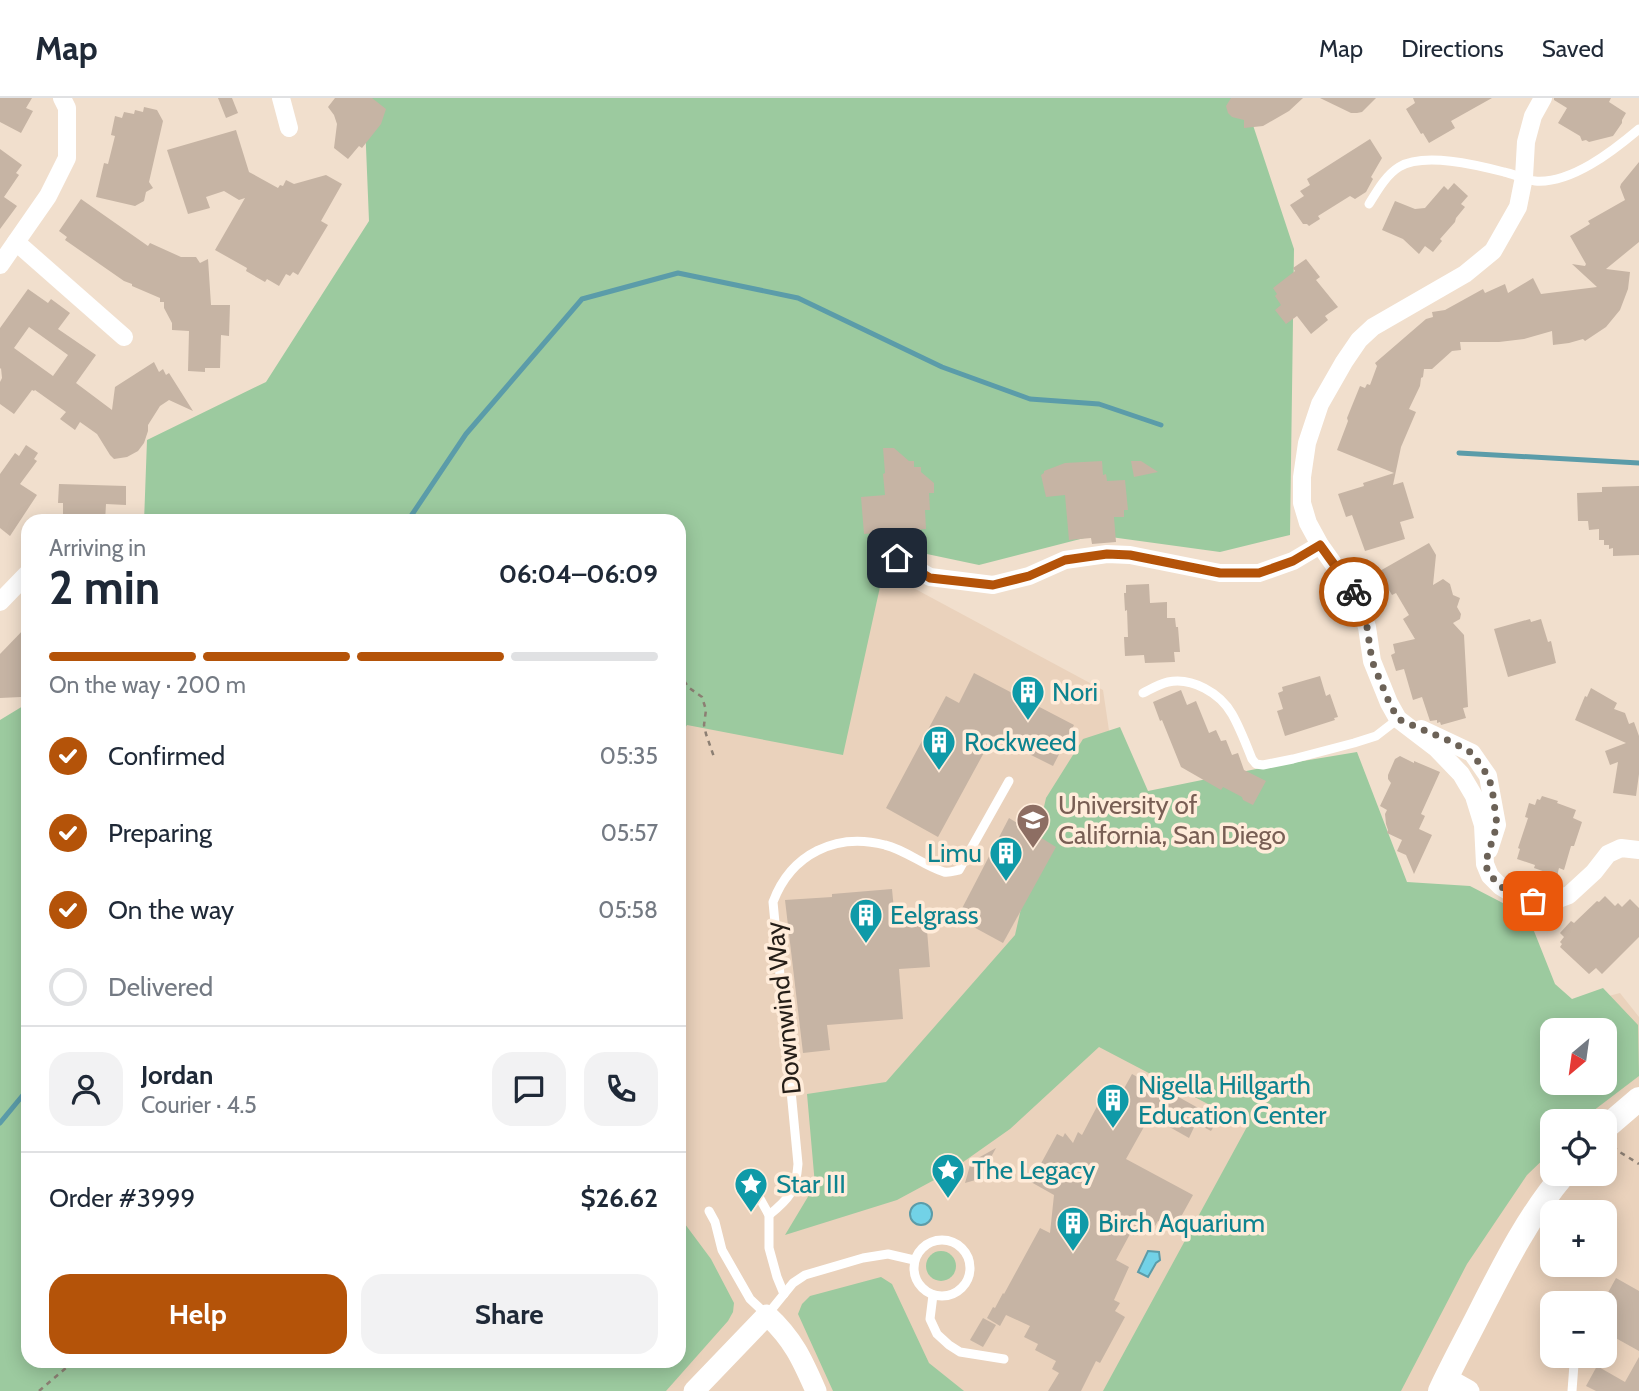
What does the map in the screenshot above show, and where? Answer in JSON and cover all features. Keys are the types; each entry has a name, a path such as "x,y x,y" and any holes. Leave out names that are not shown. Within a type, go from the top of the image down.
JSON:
{"main road":[{"path":"1617,1118 1639,1100"},
{"path":"1443,1385 1527,1224 1554,1186"}],"street":[{"path":"0,265 48,195 67,158 67,108 62,98"},
{"path":"281,98 289,128"},
{"path":"1543,98 1533,116 1526,142 1524,177 1518,207 1493,251 1465,274 1373,327 1359,340 1344,362 1320,404 1307,443 1302,477 1302,503 1308,523 1320,545 1356,596 1367,627 1372,661 1398,719 1472,753 1488,776 1497,825 1485,864 1490,876 1518,897 1533,901 1553,901 1569,895 1594,872 1608,854 1621,848 1639,850"},
{"path":"16,242 124,337"},
{"path":"897,558 930,578 993,585 1029,576 1065,560 1107,554 1130,555 1220,573 1259,573 1293,561 1320,545"},
{"path":"0,603 21,580"},
{"path":"694,1391 767,1315 782,1329 799,1353 816,1391"},
{"path":"1443,1385 1469,1391"}],"lane":[{"path":"1369,204 1380,186 1398,168 1411,161 1454,161 1535,181 1545,180 1580,171 1618,148 1639,130"},
{"path":"1143,693 1158,685 1185,681 1207,689 1231,712 1252,759 1256,764 1264,765 1376,736 1398,719"},
{"name":"Downwind Way","path":"769,1215 785,1203 794,1190 798,1164 773,902 779,887 791,870 813,852 836,843 886,845 946,873 960,870 1009,781"},
{"path":"753,1186 769,1215 769,1248 783,1294"},
{"path":"709,1211 722,1250 750,1299 767,1315 793,1283 805,1275 863,1258 888,1254 914,1259"},
{"path":"934,1240 953,1241 961,1247 970,1263 967,1282 952,1294 933,1295 919,1285 915,1277 914,1259 926,1244 934,1240"},
{"path":"933,1295 930,1319 937,1334 948,1345 960,1352 1004,1359"},
{"path":"1572,1391 1574,1368"}],"path":[{"path":"686,684 702,697 706,710 704,725 714,757"},
{"path":"1618,1151 1639,1164"},
{"path":"39,1391 66,1368"}],"shaded area":[{"name":"University of California, San Diego","path":"410,317 1103,690 1111,744 1139,804 1409,895 1544,990 1572,1006 1620,993 1639,1017 1639,1391 0,1391 0,739 21,1206 21,1368 686,1368 686,514 669,514"}],"green space":[{"path":"364,98 1244,98 1294,249 1290,535 1220,552 1096,535 979,565 889,546 843,755 686,727 686,514 144,514 147,440 266,382 369,221"},
{"path":"21,707 21,1368 686,1368 686,1225 711,1259 734,1303 733,1312 728,1321 666,1391 0,1391 0,720"},
{"path":"1120,727 1148,791 1357,752 1407,882 1470,886 1528,916 1555,984 1572,999 1603,988 1638,1025 1639,1076 1617,1093 1617,1018 1540,1018 1540,1096 1613,1096 1596,1109 1540,1109 1540,1163 1527,1175 1467,1264 1401,1391 1103,1391 1248,1125 1099,1047 1010,1129 949,1172 897,1200 785,1235 815,1185 807,1094 886,1082 1015,935 1046,798 1083,739"},
{"path":"941,1251 947,1252 955,1260 955,1272 947,1280 941,1281 935,1280 927,1272 926,1266 927,1260 935,1252"},
{"path":"881,1277 892,1284 929,1363 964,1391 833,1391 798,1314 802,1304 810,1296"}],"water":[{"path":"921,1203 929,1206 932,1214 929,1222 921,1225 913,1222 910,1214 913,1206"},
{"path":"1148,1251 1159,1252 1160,1260 1148,1277 1138,1272"}],"building":[{"path":"0,98 32,98 26,108 33,111 21,133 0,122"},
{"path":"218,98 232,98 238,113 226,118"},
{"path":"335,98 372,98 386,109 381,124 362,148 359,146 348,159 334,148 337,124 328,107"},
{"path":"1231,98 1303,98 1289,111 1263,126 1244,128 1244,120 1228,113 1226,106"},
{"path":"1320,98 1376,98 1362,112 1351,113"},
{"path":"1413,98 1492,98 1451,121 1455,128 1429,143 1406,109 1415,103"},
{"path":"1554,98 1611,98 1609,102 1626,113 1613,136 1589,142 1582,141 1580,136 1558,123 1567,108"},
{"path":"144,107 157,110 163,121 149,182 153,188 146,192 144,201 135,206 96,197 104,163 108,164 115,136 111,135 115,116 122,118 124,112 134,114 135,110 143,112"},
{"path":"236,130 249,172 278,188 283,186 286,180 294,184 326,175 342,184 321,221 328,225 298,275 293,272 290,276 286,274 279,286 267,279 265,282 215,250 245,198 239,200 224,191 206,197 210,208 188,214 167,150"},
{"path":"1370,139 1382,158 1366,192 1355,199 1350,196 1318,216 1320,219 1309,226 1303,224 1290,205 1304,196 1300,191 1310,185 1307,179"},
{"path":"0,149 22,165 16,173 19,175 4,197 17,206 0,229"},
{"path":"1639,162 1639,242 1606,269 1630,272 1628,289 1620,310 1606,327 1585,341 1583,339 1553,345 1552,331 1524,339 1499,342 1460,342 1461,350 1452,351 1432,369 1424,369 1420,386 1409,409 1416,412 1401,447 1393,485 1403,482 1414,518 1400,522 1405,539 1365,551 1352,515 1346,517 1338,494 1394,473 1337,450 1360,386 1365,388 1367,384 1370,385 1377,366 1375,363 1426,319 1433,317 1432,312 1445,310 1483,289 1485,293 1505,284 1508,293 1533,278 1541,294 1597,287 1572,264 1586,264 1570,236 1590,224 1588,221 1625,200 1621,184"},
{"path":"1454,183 1468,196 1461,204 1465,207 1433,252 1425,246 1419,254 1403,239 1382,230 1395,201 1415,209 1425,208 1444,186 1448,190"},
{"path":"81,199 148,246 150,243 181,257 196,257 200,263 208,259 211,305 230,305 229,336 221,335 220,368 205,368 205,372 188,371 189,331 172,330 164,302 124,281 65,240 67,237 59,231"},
{"path":"1306,259 1320,277 1316,280 1338,307 1325,316 1328,320 1311,334 1297,316 1286,324 1275,310 1281,305 1273,288"},
{"path":"28,289 48,303 51,299 70,313 58,329 96,355 76,383 112,410 115,387 154,362 159,372 163,369 166,375 169,373 193,411 169,400 160,406 148,425 144,443 138,451 127,457 114,459 97,434 80,422 75,430 60,419 66,412 35,390 32,390 14,414 0,404 0,328","holes":["29,327 68,355 53,376 14,348"]},
{"path":"26,445 38,453 34,459 37,461 20,484 37,495 24,514 21,514 21,519 10,536 0,528 0,474 15,453 19,456"},
{"path":"883,448 894,448 909,461 914,461 914,467 921,467 921,472 934,483 934,493 929,493 930,510 925,510 926,529 864,534 861,497 885,495"},
{"path":"1102,461 1103,475 1106,474 1107,481 1125,480 1128,510 1124,510 1124,517 1114,517 1116,542 1092,544 1091,538 1069,540 1065,495 1046,497 1041,475 1044,471 1065,463"},
{"path":"1131,461 1141,461 1158,472 1134,477"},
{"path":"59,484 126,486 126,505 106,504 105,514 63,514 63,503 58,503"},
{"path":"1639,486 1639,555 1613,556 1613,548 1609,549 1609,545 1604,545 1604,540 1599,540 1599,529 1589,530 1588,521 1578,521 1577,493 1602,492 1602,487"},
{"path":"1429,543 1436,555 1433,585 1443,579 1450,584 1453,595 1460,598 1457,607 1461,614 1460,619 1453,623 1464,635 1468,707 1463,708 1466,718 1441,725 1437,720 1430,721 1422,697 1413,700 1404,669 1396,671 1391,655 1395,653 1393,644 1415,639 1403,619 1409,615 1396,593 1392,595 1378,572"},
{"path":"1149,584 1150,603 1167,602 1167,618 1175,618 1178,627 1180,652 1174,652 1175,662 1145,663 1144,655 1125,656 1124,637 1128,637 1124,593 1126,585"},
{"path":"1530,619 1531,622 1541,619 1548,642 1551,641 1556,663 1508,677 1494,629"},
{"path":"21,632 21,697 0,698 0,654"},
{"name":"Rockweed","path":"974,673 1074,725 1053,766 993,736 938,837 886,808 946,696 959,703"},
{"path":"1320,676 1326,696 1330,694 1338,717 1285,736 1277,711 1283,709 1278,693 1283,691 1282,687"},
{"path":"1591,688 1617,703 1614,709 1625,713 1629,724 1634,722 1639,736 1636,796 1613,793 1618,762 1610,765 1605,751 1626,743 1575,720"},
{"path":"1181,690 1187,705 1196,701 1209,733 1216,730 1221,741 1226,740 1232,755 1238,753 1244,770 1266,781 1253,805 1181,767 1153,702"},
{"path":"1400,756 1440,772 1421,814 1425,816 1419,829 1432,835 1414,874 1406,855 1397,851 1402,840 1387,833 1387,810 1380,806 1391,783 1388,775 1395,759"},
{"path":"1542,796 1576,810 1573,818 1582,822 1564,870 1559,868 1557,876 1517,859 1528,818 1525,817 1529,803 1535,805 1537,799 1540,800"},
{"name":"Limu","path":"1009,818 1056,847 1003,943 957,918"},
{"path":"892,889 895,921 926,918 930,967 899,969 903,1019 827,1025 830,1050 803,1053 785,900"},
{"path":"1605,896 1615,906 1618,903 1622,907 1630,899 1639,908 1639,937 1602,974 1596,968 1589,974 1560,947 1564,937 1560,933 1571,921 1574,923"},
{"name":"Birch Aquarium","path":"1132,1074 1218,1119 1211,1131 1196,1123 1189,1138 1150,1116 1126,1159 1193,1195 1177,1224 1167,1219 1164,1224 1158,1221 1155,1226 1150,1224 1147,1229 1140,1225 1134,1236 1130,1234 1116,1260 1129,1267 1114,1300 1120,1303 1115,1311 1125,1317 1100,1363 1096,1361 1081,1391 1048,1391 1059,1373 1052,1369 1056,1361 1035,1350 1038,1344 1024,1337 1030,1326 1006,1315 1000,1326 987,1318 1004,1294 1040,1228 1050,1233 1054,1195 1031,1182 1057,1134 1063,1137 1065,1133 1073,1143 1078,1132 1082,1135 1103,1095 1116,1103"},
{"path":"996,1148 979,1179 965,1183 971,1162"},
{"path":"1616,1278 1639,1291 1639,1351 1617,1339 1617,1291 1609,1291"},
{"path":"983,1318 996,1325 983,1347 970,1340"},
{"path":"1639,1357 1639,1391 1596,1391 1586,1386 1596,1368 1625,1382"}],"waterway":[{"path":"412,514 466,434 582,299 678,273 798,298 942,367 1030,399 1099,404 1161,425"},
{"path":"1459,453 1639,463"},
{"path":"0,1123 21,1098"}],"way so far":[{"path":"1354,592 1367,627 1372,661 1398,719 1472,753 1488,776 1497,825 1485,864 1490,876 1500,886 1518,897 1533,901"}],"place":[{"name":"Nori","path":"1028,722"},
{"name":"Rockweed","path":"939,772"},
{"name":"University of California, San Diego","path":"1033,850"},
{"name":"Limu","path":"1006,883"},
{"name":"Eelgrass","path":"866,945"},
{"name":"Nigella Hillgarth Education Center","path":"1113,1130"},
{"name":"The Legacy","path":"948,1200"},
{"name":"Star III","path":"751,1214"},
{"name":"Birch Aquarium","path":"1073,1253"}],"route":[{"path":"897,558 930,578 993,585 1029,576 1065,560 1107,554 1130,555 1220,573 1259,573 1293,561 1320,545 1354,592"}]}
